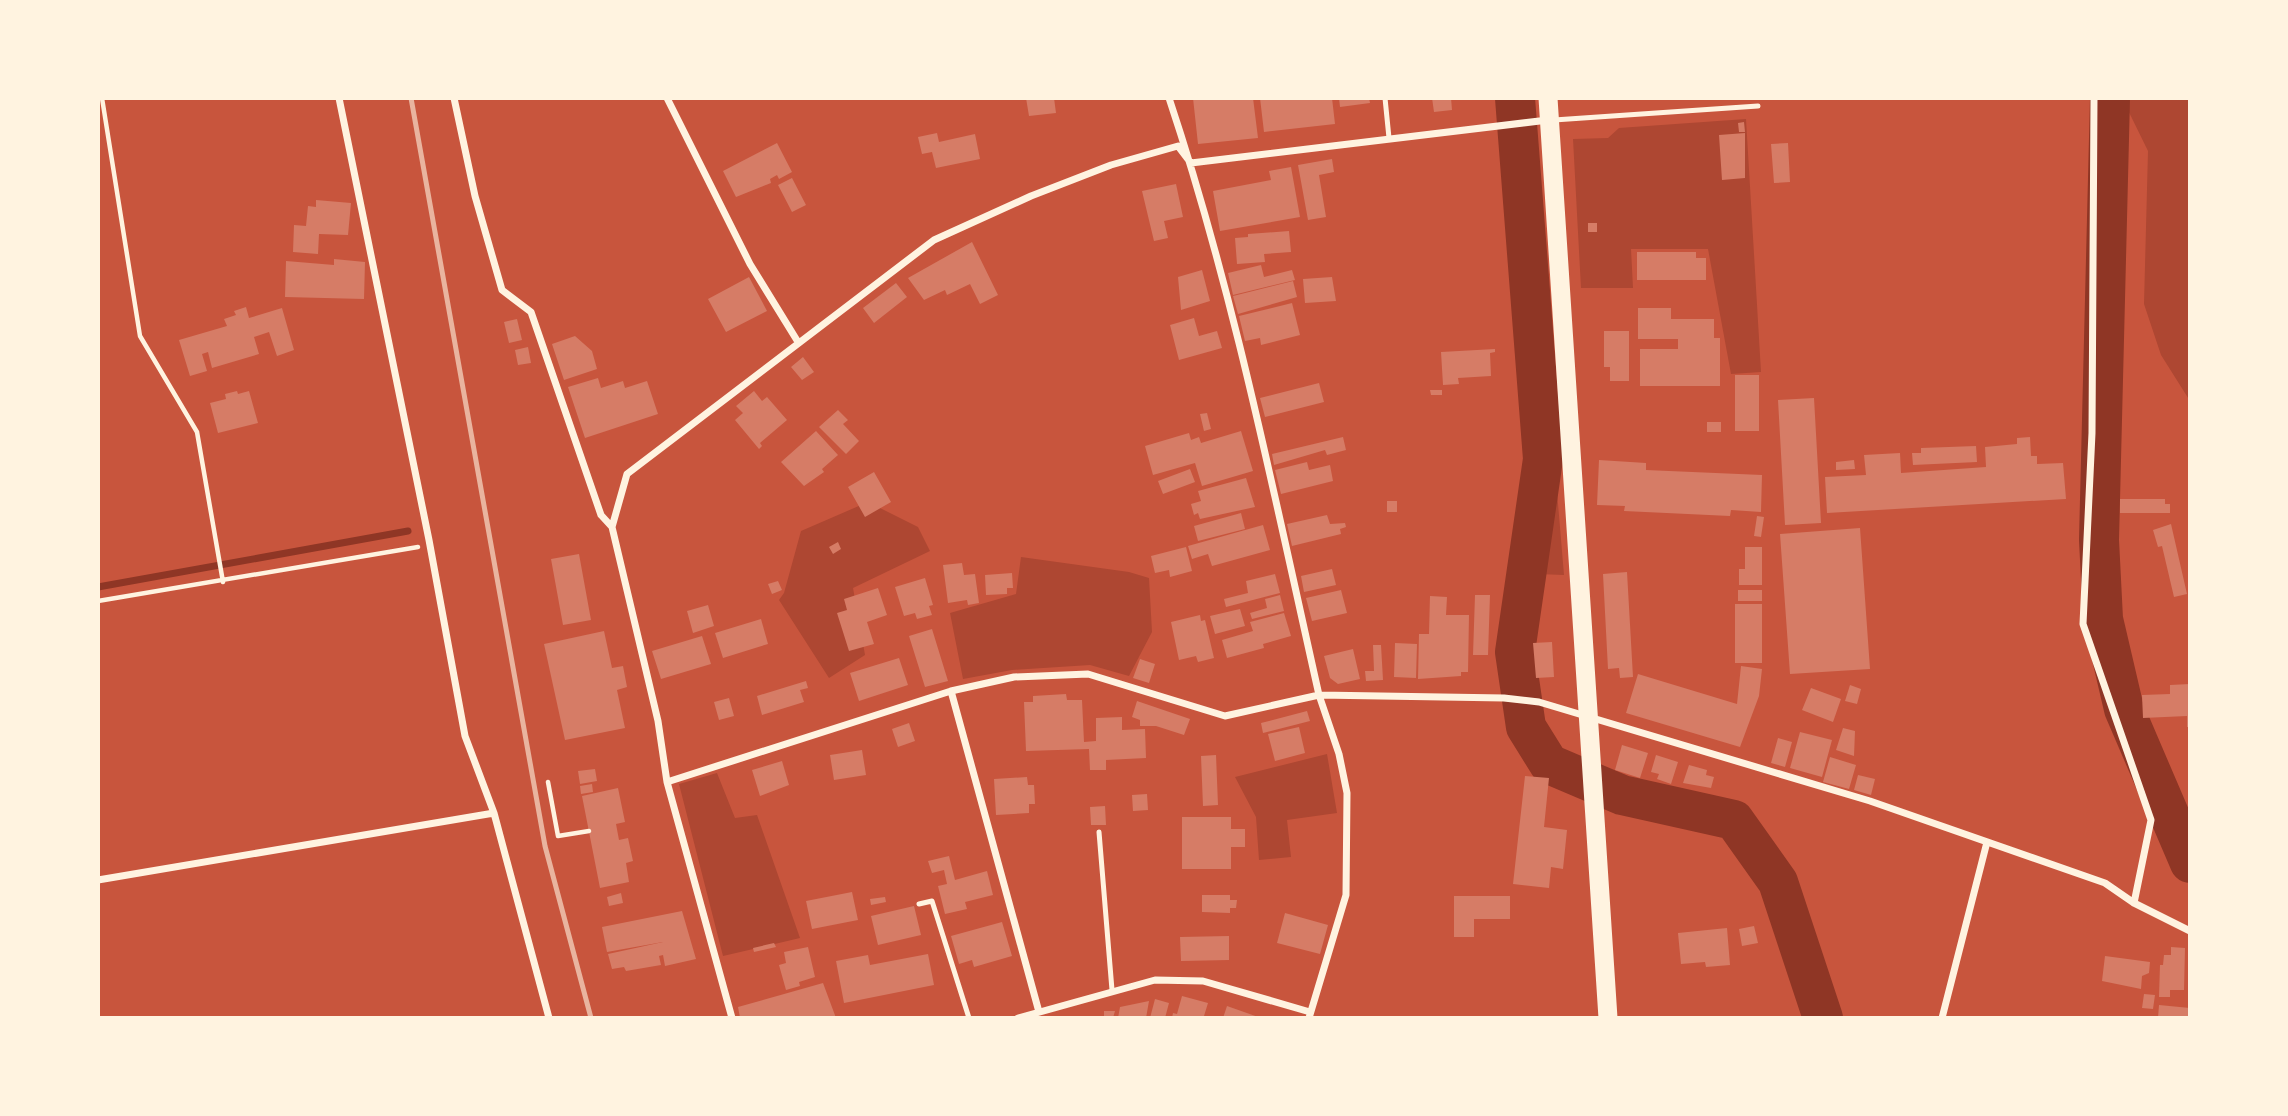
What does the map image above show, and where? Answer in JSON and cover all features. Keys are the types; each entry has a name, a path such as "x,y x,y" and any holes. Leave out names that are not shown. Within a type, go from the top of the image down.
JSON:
{"highway":[{"path":"1548,98 1608,1018"}],"street":[{"path":"339,98 430,545 465,736 494,813 549,1018"},
{"path":"454,98 475,196 502,290 531,312 601,515 612,527"},
{"path":"667,98 750,264 798,342"},
{"path":"1018,1018 1155,980 1203,981 1309,1015 1346,895 1348,793 1339,754 1319,695 1244,361 1191,163 1169,98"},
{"path":"2094,98 2092,433 2082,624 2151,820 2134,904"},
{"path":"1191,163 1550,120"},
{"path":"732,1018 667,782 658,722 612,527 627,474 934,240 1111,165 1178,146 1191,163"},
{"path":"667,782 951,691 1014,677 1088,674 1225,716 1319,695 1504,698 1539,702 1870,801 2105,883 2134,904 2190,931"},
{"path":"951,691 1039,1012"},
{"path":"98,880 494,813"},
{"path":"1942,1018 1987,842"}],"lane":[{"path":"1385,98 1389,138"},
{"path":"1550,120 1758,106"},
{"path":"1099,832 1112,990"},
{"path":"919,904 932,901 969,1018"}],"path":[{"path":"102,98 140,336 197,432 223,582"},
{"path":"98,601 430,545"},
{"path":"548,782 558,836 589,831"}],"shaded area":[{"path":"2122,98 2190,98 2190,401 2161,355 2144,304 2148,151"},
{"path":"1746,119 1761,372 1731,374 1708,249 1631,249 1633,288 1581,288 1573,139 1608,138 1619,128"},
{"path":"1556,480 1564,575 1537,574 1543,496"},
{"path":"868,502 918,527 930,551 853,588 865,655 829,678 779,600 784,593 801,531"},
{"path":"1021,557 1129,572 1149,578 1152,632 1129,676 1090,665 1012,670 963,679 950,613 1016,594"},
{"path":"1327,754 1337,813 1287,820 1291,857 1259,860 1256,817 1235,777"},
{"path":"717,773 735,818 757,815 800,938 723,956 679,784"}],"building":[{"path":"1026,98 1054,98 1056,113 1029,116"},
{"path":"1193,98 1253,98 1258,138 1198,144"},
{"path":"1260,98 1332,98 1335,124 1264,132"},
{"path":"1339,98 1369,98 1370,103 1340,107"},
{"path":"1432,98 1451,98 1452,110 1434,112"},
{"path":"1744,122 1745,132 1739,132 1738,123"},
{"path":"937,133 939,142 975,134 980,159 936,168 932,152 922,154 918,137"},
{"path":"1745,133 1745,178 1722,180 1719,135"},
{"path":"777,143 792,172 779,179 777,175 770,179 771,183 736,197 723,171"},
{"path":"1788,143 1790,182 1774,183 1771,144"},
{"path":"1332,159 1334,172 1319,175 1326,217 1308,220 1298,165"},
{"path":"1291,167 1300,217 1220,231 1213,191 1271,180 1269,171"},
{"path":"792,178 806,205 792,212 778,185"},
{"path":"1176,184 1183,217 1164,221 1168,238 1154,241 1142,191"},
{"path":"316,200 351,203 348,235 319,234 318,254 293,252 294,225 306,226 308,206 316,207"},
{"path":"1588,223 1597,223 1597,232 1588,232"},
{"path":"1289,231 1291,252 1264,254 1265,262 1237,264 1235,238 1248,237 1248,234"},
{"path":"972,242 998,295 980,304 970,284 947,295 945,290 924,300 908,278"},
{"path":"1637,252 1696,252 1696,258 1706,258 1706,280 1637,280"},
{"path":"334,259 365,262 364,299 285,297 286,261 334,265"},
{"path":"1261,265 1264,277 1292,270 1295,280 1233,295 1228,273"},
{"path":"1202,270 1210,301 1181,310 1178,277"},
{"path":"749,277 767,311 726,332 708,299"},
{"path":"1332,277 1336,301 1305,303 1303,279"},
{"path":"1293,281 1297,297 1238,314 1233,296"},
{"path":"896,283 907,297 874,323 863,308"},
{"path":"1292,303 1300,335 1261,345 1260,338 1245,341 1239,316"},
{"path":"246,307 249,318 282,308 294,350 277,356 269,332 254,337 259,354 212,368 208,352 202,354 207,371 190,376 179,340 227,326 224,319 236,315 234,311"},
{"path":"1638,308 1671,308 1671,319 1714,319 1714,338 1720,338 1720,386 1640,386 1640,349 1678,349 1678,339 1638,339"},
{"path":"1194,318 1199,336 1217,331 1222,348 1179,360 1170,325"},
{"path":"517,319 522,340 509,343 504,322"},
{"path":"1604,331 1629,331 1629,381 1610,381 1610,367 1604,367"},
{"path":"575,336 592,351 597,369 564,380 552,344"},
{"path":"528,347 531,363 518,365 515,350"},
{"path":"1495,349 1495,352 1490,353 1491,376 1458,378 1459,384 1443,385 1441,352"},
{"path":"803,357 814,372 802,380 791,367"},
{"path":"1735,375 1759,375 1759,431 1735,431"},
{"path":"598,378 601,388 623,381 625,388 647,381 658,414 585,438 568,387"},
{"path":"1319,383 1324,402 1265,417 1260,398"},
{"path":"1430,390 1442,390 1442,395 1431,395"},
{"path":"237,391 238,394 249,391 258,423 218,433 210,403 226,399 225,394"},
{"path":"754,391 762,401 767,397 787,420 760,443 762,446 759,449 735,420 743,413 736,406"},
{"path":"1814,398 1821,523 1785,525 1778,400"},
{"path":"838,410 848,420 843,424 859,441 846,454 819,427"},
{"path":"1207,413 1211,429 1204,431 1200,414"},
{"path":"1707,422 1721,422 1721,432 1707,432"},
{"path":"816,431 838,455 822,469 824,472 804,486 781,462"},
{"path":"1241,431 1253,471 1202,486 1195,463 1153,475 1145,446 1189,433 1191,440 1199,437 1201,443"},
{"path":"1343,437 1346,450 1327,455 1325,450 1274,465 1272,454"},
{"path":"2030,437 2031,456 2037,456 2037,464 2063,463 2066,499 1827,513 1825,477 1866,475 1864,455 1900,453 1901,473 1986,467 1985,447 2017,444 2017,438"},
{"path":"1976,446 1977,462 1913,465 1912,453 1921,453 1921,448"},
{"path":"1599,460 1646,463 1646,470 1762,475 1761,512 1731,510 1730,516 1624,511 1625,506 1597,505"},
{"path":"1854,460 1855,469 1836,470 1836,462"},
{"path":"1307,462 1309,470 1330,465 1333,481 1281,494 1275,470"},
{"path":"1190,469 1195,482 1163,494 1158,481"},
{"path":"874,472 891,502 865,517 848,487"},
{"path":"1246,478 1255,507 1200,519 1198,513 1194,515 1191,504 1201,501 1198,491"},
{"path":"2120,499 2165,499 2165,504 2170,504 2170,513 2120,513"},
{"path":"1387,501 1397,501 1397,512 1387,512"},
{"path":"1241,513 1245,529 1198,541 1194,526"},
{"path":"1327,515 1330,524 1345,523 1346,527 1340,529 1341,534 1292,546 1287,524"},
{"path":"1757,516 1764,517 1761,537 1754,536"},
{"path":"2171,524 2187,594 2174,597 2162,546 2158,547 2153,530"},
{"path":"1263,525 1270,550 1212,566 1208,554 1192,559 1188,546"},
{"path":"1860,528 1870,669 1790,674 1780,534"},
{"path":"838,542 841,549 833,554 829,547"},
{"path":"1186,547 1192,571 1170,577 1169,570 1155,573 1151,556"},
{"path":"1745,547 1762,547 1762,585 1739,585 1739,569 1745,569"},
{"path":"579,554 591,620 563,625 551,559"},
{"path":"962,563 964,575 975,574 979,603 968,605 967,600 948,603 943,565"},
{"path":"1332,569 1336,585 1304,592 1301,576"},
{"path":"1627,572 1633,677 1620,678 1619,668 1608,669 1603,574"},
{"path":"1012,573 1013,588 1007,588 1007,594 986,595 985,575"},
{"path":"1275,574 1280,593 1226,607 1224,599 1248,593 1246,581"},
{"path":"925,578 933,605 929,606 932,615 917,619 915,613 904,616 895,587"},
{"path":"778,581 782,590 772,594 768,584"},
{"path":"878,588 887,615 867,622 874,644 849,651 837,613 847,610 844,599"},
{"path":"1341,590 1347,613 1312,621 1306,598"},
{"path":"1738,590 1762,590 1762,601 1738,601"},
{"path":"1280,595 1284,611 1252,619 1250,613 1267,608 1265,599"},
{"path":"1475,595 1490,595 1488,655 1473,655"},
{"path":"1430,596 1447,597 1446,615 1469,615 1468,672 1461,672 1461,676 1418,679 1419,634 1429,634"},
{"path":"1735,604 1762,604 1762,663 1735,663"},
{"path":"708,605 714,626 693,633 687,611"},
{"path":"1240,609 1245,626 1215,634 1210,616"},
{"path":"1284,613 1291,636 1263,644 1264,648 1227,658 1222,640 1253,631 1250,622"},
{"path":"1200,615 1201,621 1205,620 1214,658 1198,662 1196,656 1179,660 1171,622"},
{"path":"761,619 768,644 723,658 715,633"},
{"path":"932,629 948,681 925,687 909,636"},
{"path":"604,631 612,668 623,666 627,687 617,690 625,728 565,740 544,644"},
{"path":"702,636 711,664 661,679 652,651"},
{"path":"1552,642 1554,677 1536,678 1533,643"},
{"path":"1395,643 1417,644 1416,678 1394,677"},
{"path":"1373,645 1381,645 1383,680 1366,681 1365,671 1374,671"},
{"path":"1353,649 1360,679 1338,684 1330,678 1324,656"},
{"path":"899,658 908,685 859,701 850,673"},
{"path":"1140,659 1155,664 1149,683 1133,678"},
{"path":"1741,666 1762,669 1759,696 1740,747 1626,713 1638,674 1737,704"},
{"path":"806,681 808,688 800,690 804,702 762,715 757,696"},
{"path":"2190,684 2190,727 2187,727 2187,716 2143,718 2142,695 2170,694 2170,685"},
{"path":"1850,685 1861,689 1857,704 1845,701"},
{"path":"1811,688 1841,699 1833,722 1802,710"},
{"path":"1066,694 1067,700 1082,700 1084,742 1096,741 1096,718 1122,717 1122,730 1145,729 1146,758 1106,760 1106,770 1090,770 1089,749 1026,751 1024,702 1033,702 1033,696"},
{"path":"729,698 734,716 719,720 714,702"},
{"path":"1137,701 1190,719 1184,735 1156,726 1140,726 1140,720 1132,717"},
{"path":"1307,711 1310,721 1263,733 1261,723"},
{"path":"909,723 915,741 898,747 892,729"},
{"path":"1299,727 1305,753 1275,761 1268,734"},
{"path":"1843,728 1855,731 1854,756 1836,750"},
{"path":"1800,732 1832,740 1822,777 1790,768"},
{"path":"1778,738 1792,742 1785,767 1771,763"},
{"path":"1622,745 1648,753 1640,778 1615,770"},
{"path":"862,750 866,775 834,780 830,755"},
{"path":"1216,755 1218,805 1203,806 1201,756"},
{"path":"1656,755 1678,762 1671,784 1657,779 1659,774 1651,772"},
{"path":"1830,757 1856,765 1849,789 1823,782"},
{"path":"782,761 789,785 760,796 752,770"},
{"path":"1689,765 1707,770 1706,775 1714,777 1711,788 1683,783"},
{"path":"595,769 597,781 580,784 578,771"},
{"path":"1858,775 1875,779 1871,795 1854,790"},
{"path":"1525,776 1549,778 1544,827 1567,830 1563,869 1551,867 1549,888 1513,884"},
{"path":"1027,777 1028,785 1034,785 1035,804 1029,804 1029,813 996,815 994,779"},
{"path":"592,784 593,792 581,794 580,786"},
{"path":"618,788 625,822 616,824 619,840 628,838 633,861 626,863 629,882 600,888 582,796"},
{"path":"1147,794 1148,810 1133,811 1132,795"},
{"path":"1105,806 1106,825 1091,825 1090,807"},
{"path":"1182,817 1231,817 1231,829 1245,829 1245,847 1231,847 1231,869 1182,869"},
{"path":"949,856 955,880 987,871 993,895 965,902 967,909 945,914 938,886 947,884 944,870 932,873 928,861"},
{"path":"852,892 858,920 812,929 806,901"},
{"path":"621,893 623,903 609,906 607,897"},
{"path":"1202,895 1230,895 1230,900 1237,900 1236,908 1230,908 1230,913 1202,912"},
{"path":"1454,896 1510,896 1510,919 1474,919 1474,937 1454,937"},
{"path":"885,897 886,902 871,905 870,899"},
{"path":"914,906 921,935 878,945 871,916"},
{"path":"682,911 696,959 665,966 663,955 659,956 661,965 626,971 624,967 612,969 608,954 663,942 607,952 602,927"},
{"path":"1285,913 1328,925 1320,954 1277,943"},
{"path":"1002,922 1012,956 974,967 972,960 959,964 951,936"},
{"path":"1754,926 1758,943 1742,946 1739,929"},
{"path":"1727,928 1730,965 1706,967 1705,962 1681,964 1678,933"},
{"path":"1229,936 1229,960 1181,961 1180,937"},
{"path":"774,943 776,947 754,952 753,948"},
{"path":"808,947 815,977 786,990 779,965 786,963 784,952"},
{"path":"2171,947 2185,948 2184,990 2170,990 2170,997 2159,997 2160,965 2163,965 2164,955 2171,955"},
{"path":"928,954 934,985 844,1003 836,961 868,955 870,965"},
{"path":"2105,956 2150,962 2149,973 2142,976 2141,989 2102,981"},
{"path":"823,983 836,1018 740,1018 738,1007"},
{"path":"2144,994 2155,995 2153,1009 2142,1008"},
{"path":"1182,996 1208,1003 1204,1016 1172,1018 1173,1013 1177,1014"},
{"path":"1155,999 1169,1003 1165,1018 1150,1018"},
{"path":"1149,1001 1146,1018 1118,1018 1120,1007"},
{"path":"2159,1005 2190,1008 2190,1018 2158,1018"},
{"path":"1227,1006 1261,1018 1223,1018"},
{"path":"1104,1011 1115,1011 1113,1018 1104,1018"}],"waterway":[{"path":"1515,98 1543,459 1515,652 1526,727 1549,764 1622,795 1734,820 1778,882 1823,1018"},
{"path":"2110,98 2099,540 2103,619 2124,709 2190,863"},
{"path":"98,587 408,531"}],"railway":[{"path":"411,98 545,846 591,1018"}]}
